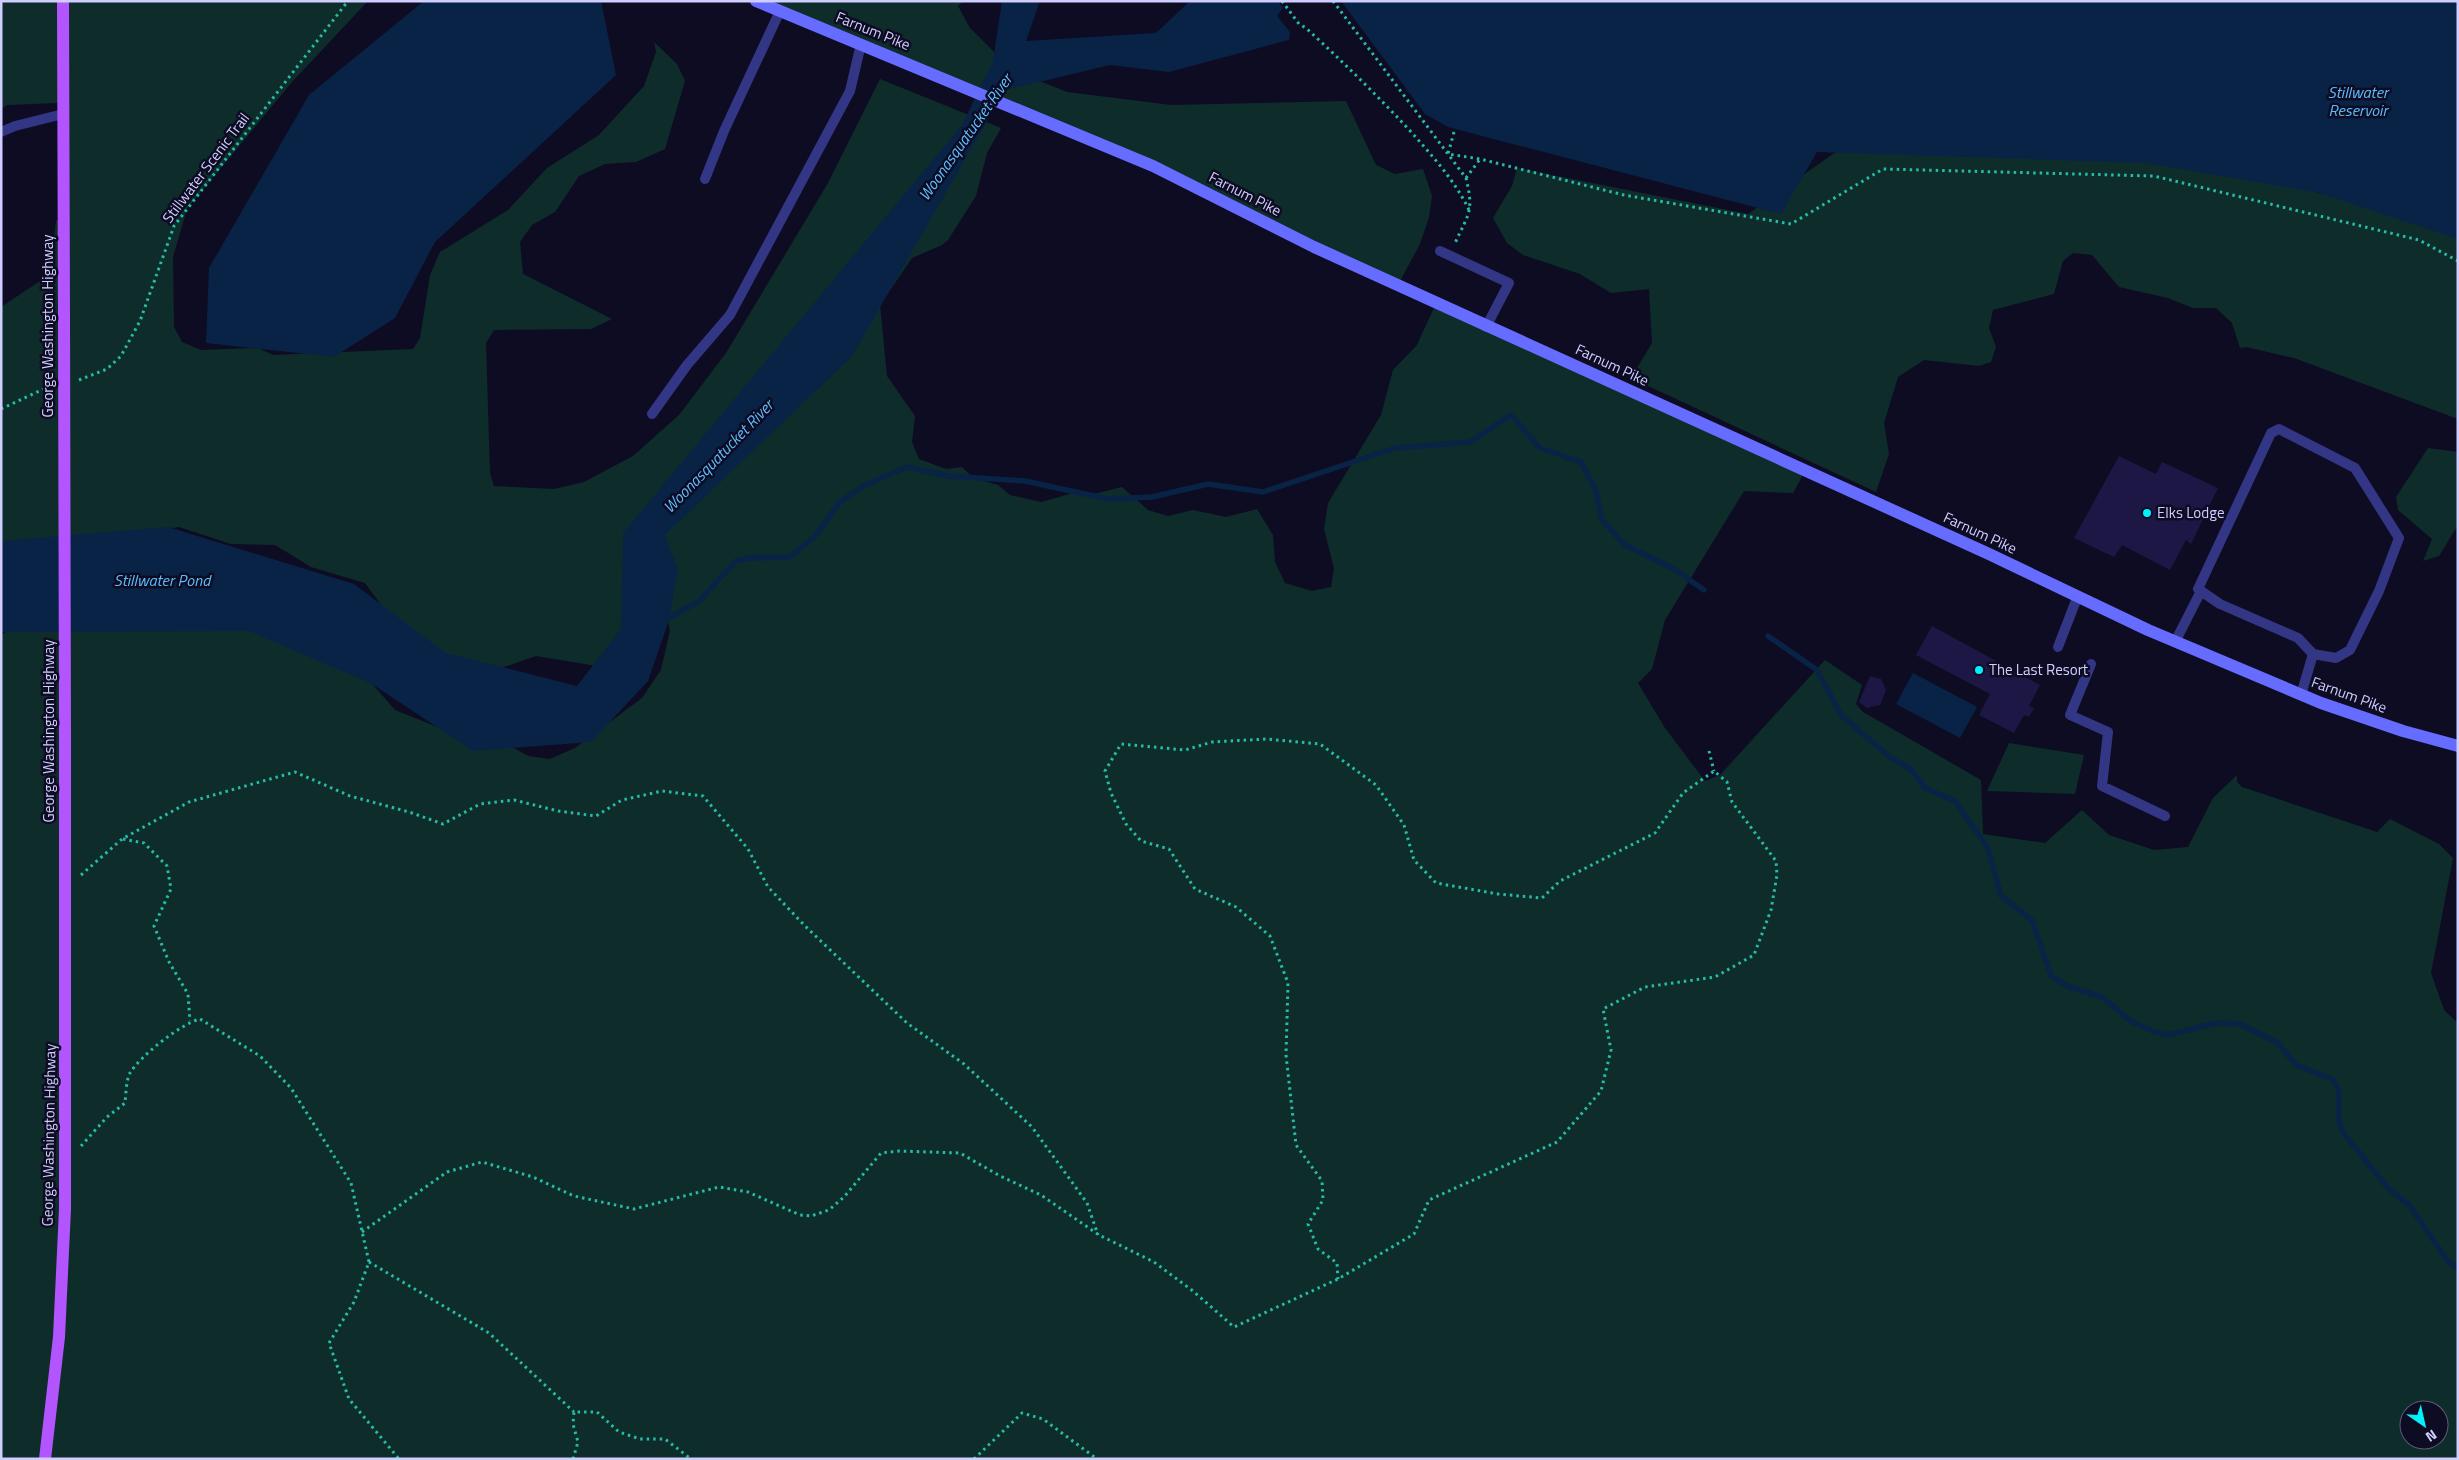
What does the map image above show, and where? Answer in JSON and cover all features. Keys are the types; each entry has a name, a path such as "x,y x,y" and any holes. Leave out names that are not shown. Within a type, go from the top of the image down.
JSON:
{"main road":[{"name":"George Washington Highway","path":"44,1459 59,1337 66,1163 63,1"},
{"name":"Farnum Pike","path":"756,1 967,87 1153,166 1314,247 1486,327 1526,343 1971,546 2175,642 2301,694 2403,731 2458,746"}],"lane":[{"path":"705,179 724,131 780,11"},
{"path":"652,414 687,365 730,315 850,91 861,44"},
{"path":"1,132 15,126 63,114"},
{"path":"1445,253 1509,283 1486,327"},
{"path":"2279,429 2355,468 2399,538 2379,592 2350,650 2336,658 2313,654 2298,638 2220,604 2198,589 2271,433 2279,429"},
{"path":"2175,642 2201,591"},
{"path":"2058,647 2078,598"},
{"path":"2301,694 2313,654"},
{"path":"2091,664 2070,715 2108,732 2102,786 2165,816"}],"path":[{"name":"Stillwater Scenic Trail","path":"75,381 108,370 121,356 140,321 174,226 348,1"},
{"path":"1282,1 1299,24 1306,28 1353,71 1431,154 1460,192 1470,212"},
{"path":"1333,1 1466,178 1472,201 1470,212 1445,253"},
{"path":"1448,154 1454,132"},
{"path":"1448,154 1480,159 1624,195 1791,224 1883,169 2154,176 2419,240 2458,261"},
{"path":"1466,178 1480,159"},
{"path":"1,409 37,390 54,385"},
{"path":"1338,1279 1337,1263 1318,1249 1308,1224 1323,1200 1322,1181 1296,1145 1286,1055 1288,983 1270,936 1236,907 1195,889 1168,849 1141,841 1126,824 1111,793 1105,771 1121,744 1185,750 1212,742 1266,739 1320,744 1376,785 1404,825 1414,860 1436,883 1498,894 1542,898 1560,881 1655,833 1683,793 1714,770"},
{"path":"362,1232 446,1172 482,1162 532,1177 574,1196 634,1209 719,1187 748,1192 800,1215 812,1216 829,1210 844,1197 881,1153 899,1151 960,1153 1000,1176 1041,1195 1098,1235 1154,1262 1234,1327 1338,1279 1414,1234 1429,1200 1557,1142 1601,1092 1611,1050 1603,1009 1644,986 1715,977 1754,955 1771,910 1777,874 1776,861 1732,802 1727,782 1714,770 1709,751"},
{"path":"66,889 122,839 189,802 294,772 350,796 410,812 443,824 480,804 514,800 558,811 596,816 622,800 662,792 702,796 748,849 768,887 805,926 907,1024 964,1064 1032,1127 1087,1203 1098,1235"},
{"path":"122,839 144,843 167,866 171,889 154,926 169,962 188,994 190,1021"},
{"path":"66,1163 107,1117 125,1103 129,1074 142,1059 190,1021 200,1019 260,1056 291,1088 351,1183 369,1262 354,1302 329,1343 349,1399 399,1459"},
{"path":"369,1262 489,1333 574,1412 598,1412 620,1432 640,1439 665,1439 691,1459"},
{"path":"573,1459 578,1442 573,1424 574,1412"},
{"path":"974,1459 1022,1413 1043,1419 1097,1459"}],"green space":[{"path":"1,1 368,1 292,82 187,209 173,257 174,327 182,342 201,350 258,348 273,355 413,349 420,338 430,275 440,252 508,210 547,168 599,135 644,86 656,52 654,42 677,64 685,81 665,149 636,162 605,164 579,176 555,212 532,225 520,242 523,274 612,319 591,329 494,330 486,343 490,473 494,486 554,489 584,482 633,456 679,415 726,353 828,183 880,79 1001,128 987,153 976,196 948,240 942,245 912,258 880,305 887,376 915,416 912,442 919,459 946,469 962,467 973,478 998,485 1010,495 1041,502 1077,492 1094,494 1122,487 1148,510 1168,516 1193,510 1226,517 1257,509 1273,535 1275,562 1285,583 1312,591 1331,587 1334,568 1324,529 1328,503 1381,415 1393,370 1417,345 1437,301 1805,471 1793,493 1744,491 1665,620 1652,669 1638,683 1665,728 1705,781 1720,775 1825,660 1862,685 1856,704 1863,712 1981,780 1983,834 2045,843 2082,810 2109,835 2154,850 2188,847 2213,798 2237,775 2237,782 2242,787 2377,832 2390,819 2439,844 2453,858 2431,973 2444,1010 2458,1023 2458,1459 1,1459 1,635 13,627 121,601 336,642 395,710 445,730 507,744 528,756 550,759 575,748 642,698 661,670 670,630 661,596 612,655 597,666 536,656 504,667 455,670 412,647 365,583 311,567 275,545 231,544 179,527 86,540 1,556 1,307 49,275 56,221 59,219 58,103 7,105 1,109"},
{"path":"756,1 963,1 958,6 970,28 1012,70 1067,92 1171,105 1346,101 1376,165 1395,174 1423,169 1432,196 1429,217 1420,244 1400,281 1142,163"},
{"path":"2095,135 2458,229 2458,419 2294,358 2246,347 2240,348 2232,323 2216,308 2193,308 2168,298 2119,287 2092,255 2073,253 2063,261 2054,294 1993,310 1989,328 1996,347 1991,362 1979,366 1924,360 1898,377 1884,423 1889,454 1876,492 1631,378 1652,343 1649,289 1611,293 1580,274 1523,255 1507,243 1493,218 1512,186 1517,168 1748,214 1847,144"},
{"path":"2428,448 2458,452 2458,525 2439,556 2423,561 2432,539 2398,510 2396,497"},
{"path":"2009,743 2084,755 2075,794 1987,791"}],"water":[{"path":"424,1 601,1 616,75 435,242 395,318 334,357 206,343 209,268 309,95"},
{"name":"Stillwater Pond","path":"1002,1 1040,1 1026,41 1156,33 1190,1 1278,1 1283,8 1277,16 1290,32 1289,40 1169,72 1110,65 1005,90 852,356 665,535 678,570 669,620 648,681 591,742 473,751 372,684 249,631 1,632 1,541 168,527 354,584 446,653 577,686 621,629 623,533 962,125 993,61"},
{"name":"Stillwater Reservoir","path":"1341,1 2458,1 2458,239 2319,193 2147,163 1817,152 1781,214 1448,127 1425,114"},
{"path":"1913,673 1977,707 1960,738 1896,704"}],"building":[{"name":"Elks Lodge","path":"2119,456 2156,474 2162,462 2218,488 2191,544 2186,540 2170,570 2122,545 2114,557 2074,538"},
{"name":"The Last Resort","path":"1932,626 2040,685 2029,706 2034,708 2029,717 2024,715 2014,733 1979,715 1990,694 1916,655"},
{"path":"1870,676 1881,679 1886,690 1880,705 1867,708 1859,702"}],"waterway":[{"path":"662,622 699,601 736,561 749,558 790,557 815,536 840,502 865,485 907,467 948,476 1025,481 1108,499 1152,497 1208,484 1263,492 1395,448 1470,442 1511,415 1540,448 1581,462 1596,491 1602,520 1625,545 1674,569 1704,590"},
{"path":"1768,636 1817,670 1841,715 1891,758 1910,768 1925,788 1955,801 1988,848 2001,896 2032,920 2051,976 2069,987 2102,997 2132,1022 2155,1032 2168,1035 2216,1023 2240,1024 2278,1043 2296,1065 2332,1079 2339,1090 2339,1122 2344,1134 2388,1188 2410,1206 2449,1263 2458,1267"}],"place":[{"name":"Elks Lodge","path":"2147,513"},
{"name":"The Last Resort","path":"1979,670"}],"water label":[{"name":"Woonasquatucket River","path":"965,137"},
{"name":"Woonasquatucket River","path":"718,456"}]}
